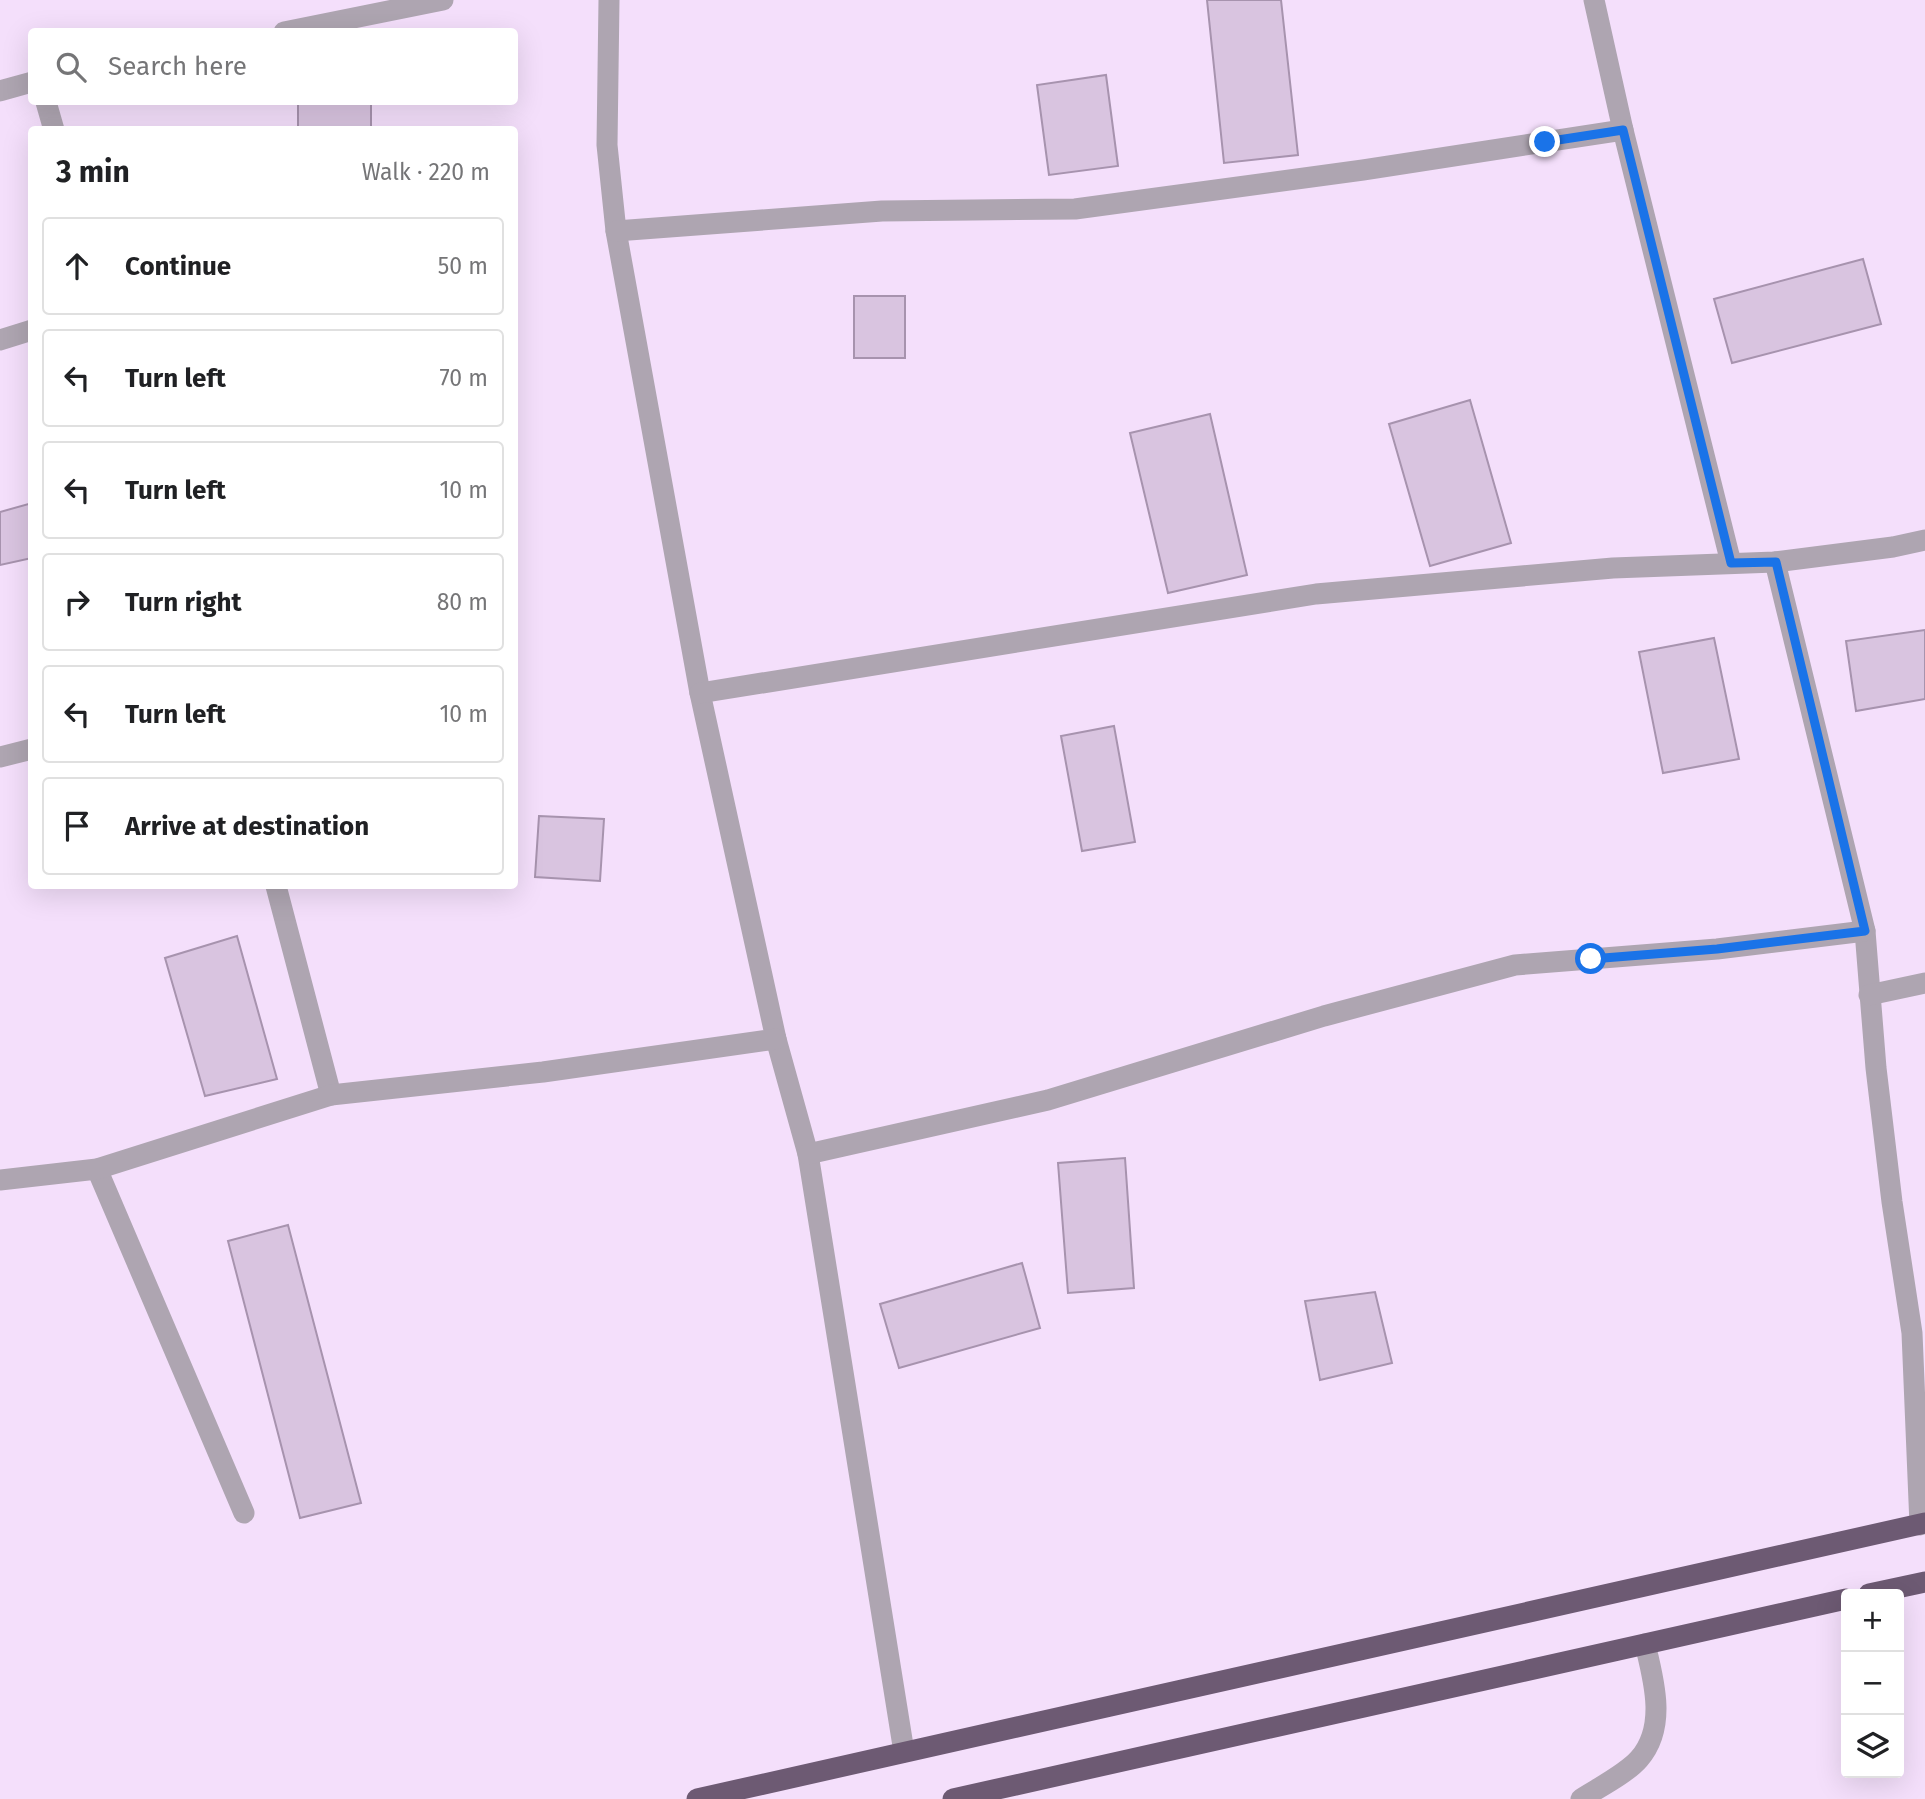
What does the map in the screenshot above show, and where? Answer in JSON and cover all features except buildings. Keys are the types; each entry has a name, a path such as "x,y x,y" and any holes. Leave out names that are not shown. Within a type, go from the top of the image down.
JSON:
{"highway":[{"path":"697,1799 1922,1524"},
{"path":"1892,1589 1925,1582"},
{"path":"953,1799 1841,1600"}],"street":[{"path":"304,28 443,0"},
{"path":"609,0 607,145 616,231 700,693 776,1039 808,1154 904,1752"},
{"path":"1594,0 1623,130 1731,563"},
{"path":"0,91 28,83"},
{"path":"47,105 53,126"},
{"path":"616,231 882,211 1075,209 1363,170 1623,130"},
{"path":"0,340 28,331"},
{"path":"700,693 1316,594 1613,568 1776,562 1893,547 1925,540"},
{"path":"1776,562 1865,931 1869,995 1892,1202 1919,1340 1922,1524"},
{"path":"0,757 28,750"},
{"path":"277,889 331,1095"},
{"path":"808,1154 1048,1100 1324,1016 1515,965 1717,949 1865,931"},
{"path":"1869,995 1925,983"},
{"path":"0,1180 97,1168 331,1095 543,1072 776,1039"},
{"path":"97,1168 244,1513"},
{"path":"1581,1799 1638,1761 1649,1745 1655,1720 1656,1688 1645,1644"}],"route":[{"path":"1545,142 1623,130 1731,563 1776,562 1865,931 1717,949 1591,959"}]}
